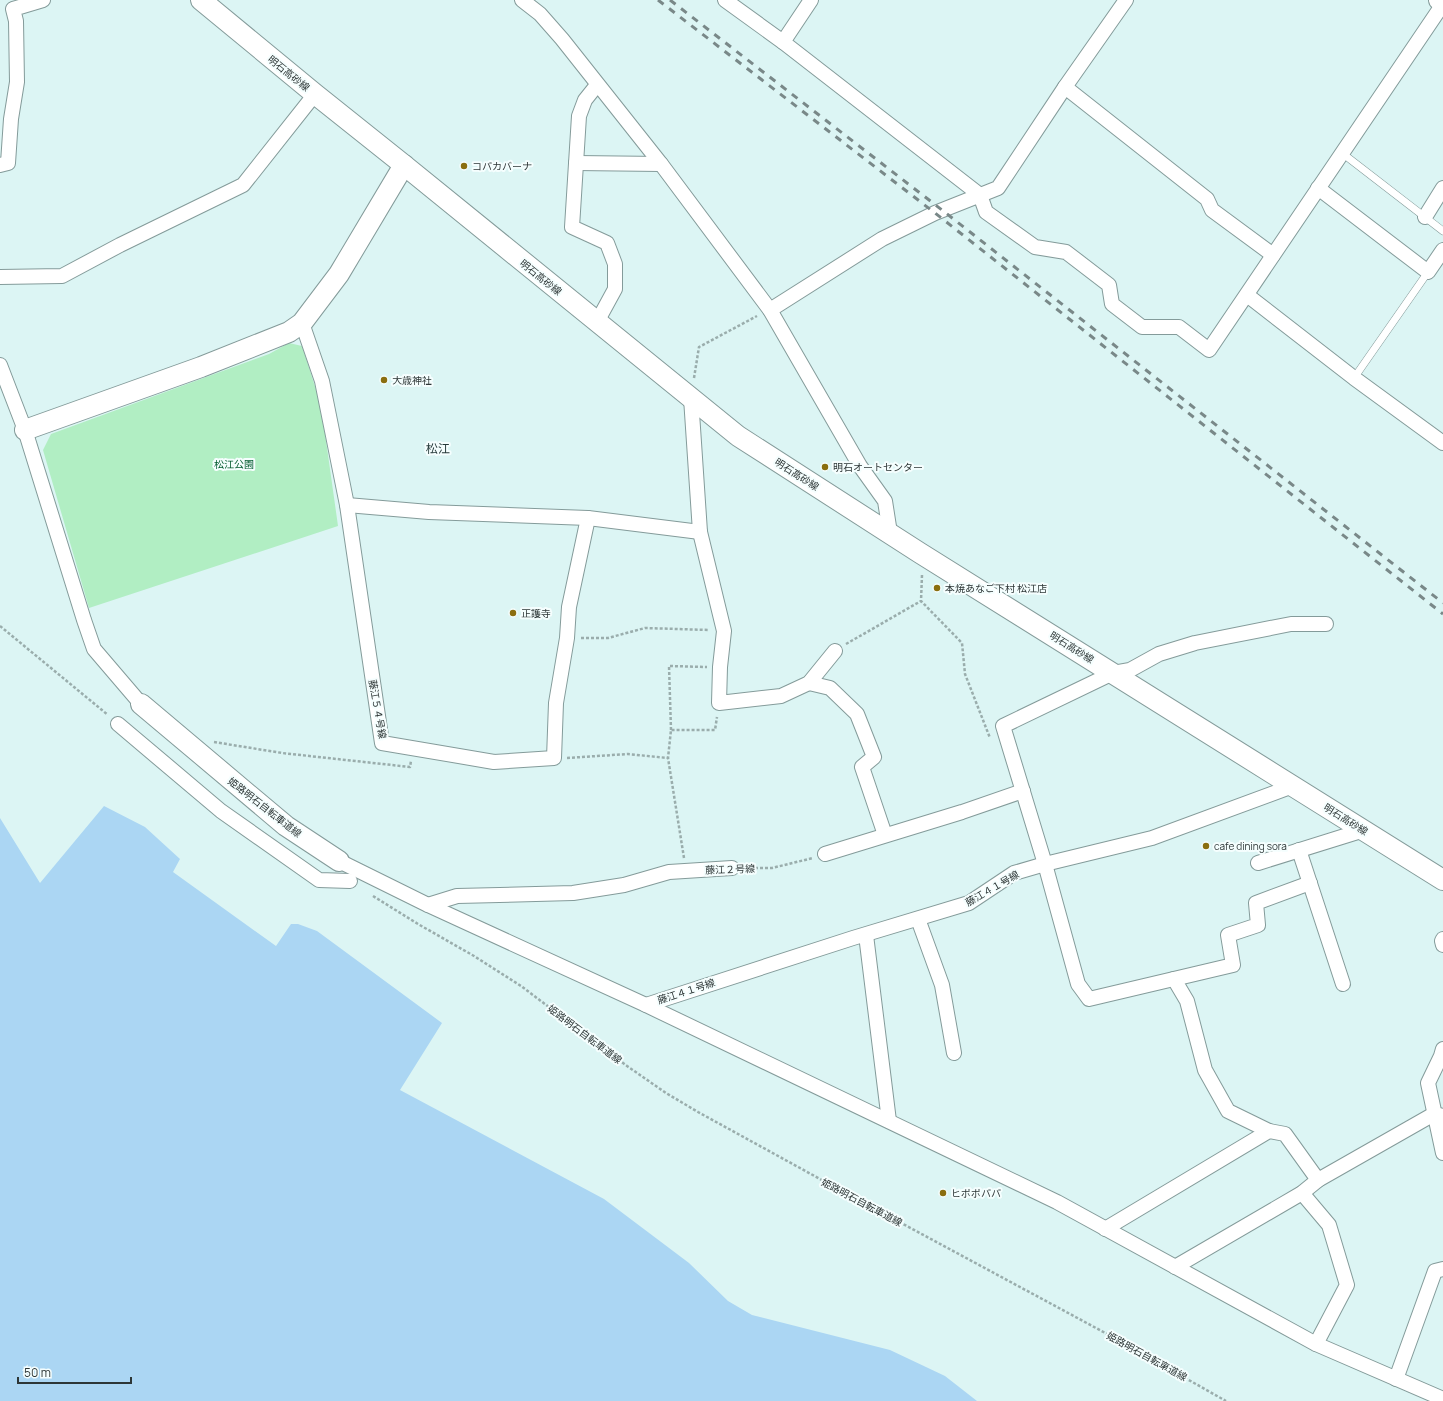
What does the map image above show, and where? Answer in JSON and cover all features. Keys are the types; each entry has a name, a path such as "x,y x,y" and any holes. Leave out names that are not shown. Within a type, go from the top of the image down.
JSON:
{"main road":[{"name":"明石高砂線","path":"201,0 738,436 1443,880"},
{"path":"1440,0 1443,3"},
{"path":"25,430 208,365 289,332 302,323 340,274 404,165"},
{"name":"姫路明石自転車道線","path":"141,704 286,826 339,861"}],"street":[{"path":"0,165 8,163 11,119 17,82 16,21 6,10 43,0"},
{"path":"522,0 540,14 562,39 661,164 770,310 860,466 885,501 890,533"},
{"path":"725,0 782,42 980,195 986,212 1035,247 1066,252 1109,285 1112,304 1142,327 1179,327 1209,350 1443,3"},
{"path":"782,42 811,0"},
{"path":"770,310 882,239 935,213 998,188 1065,87 1126,0"},
{"path":"597,85 585,100 578,116 572,227 607,244 615,264 615,290 597,322"},
{"path":"1065,87 1207,199 1212,210 1273,255"},
{"path":"0,277 62,276 120,245 243,185 315,94"},
{"path":"576,163 661,164"},
{"path":"1318,188 1428,272 1443,250"},
{"path":"1424,217 1443,188"},
{"path":"1246,294 1354,378 1443,443"},
{"path":"302,323 322,381 346,505 429,512 588,518 700,532"},
{"path":"0,365 25,430 94,649 141,704"},
{"path":"691,398 700,532 724,631 720,667 719,703 781,696 809,683 835,651"},
{"name":"藤江５４号線","path":"346,505 382,743 494,762 554,758"},
{"path":"554,758 556,704 567,638 569,607 588,518"},
{"path":"1310,883 1256,902 1258,925 1228,935 1233,965 1089,999 1078,984 1046,864 1003,726 1113,673 1130,670 1159,654 1195,643 1291,624 1326,624"},
{"path":"809,683 830,688 857,714 874,758 862,767 885,835"},
{"path":"118,724 221,811 319,880 350,881"},
{"name":"藤江４１号線","path":"646,1005 969,903 1014,873 1152,838 1293,786"},
{"path":"825,854 962,812 1023,791"},
{"path":"1258,863 1364,830"},
{"path":"1299,850 1343,984"},
{"path":"339,861 428,905 646,1005 1057,1202 1316,1344 1443,1399"},
{"name":"藤江２号線","path":"428,905 457,896 573,893 624,885 669,872 732,868"},
{"path":"918,919 942,986 954,1053"},
{"path":"866,935 889,1122"},
{"path":"1443,939 1443,945"},
{"path":"1174,979 1187,1001 1205,1070 1228,1111 1269,1131 1285,1134 1318,1180"},
{"path":"1442,1054 1428,1083 1438,1115 1443,1152"},
{"path":"1175,1267 1302,1193 1318,1180 1438,1115"},
{"path":"1105,1228 1269,1131"},
{"path":"1302,1193 1329,1225 1347,1285 1316,1344"},
{"path":"1396,1379 1435,1270 1443,1269"}],"lane":[{"path":"1342,153 1443,231"},
{"path":"1354,378 1428,272"}],"path":[{"path":"691,398 699,347 770,310"},
{"path":"922,581 921,601 962,643 965,674 990,739"},
{"path":"835,651 921,601"},
{"path":"0,626 118,724"},
{"path":"567,638 608,638 645,628 724,631"},
{"path":"686,871 668,758 671,730 669,666 720,667"},
{"path":"671,730 715,730 719,703"},
{"path":"210,739 217,743 282,754 410,766 414,748"},
{"path":"554,758 585,758 628,754 668,758"},
{"name":"藤江２号線","path":"732,868 772,868 825,854"},
{"name":"姫路明石自転車道線","path":"350,881 521,986 627,1066 698,1112 1109,1335 1226,1401"}],"green space":[{"name":"松江公園","path":"289,343 302,346 321,405 338,526 89,608 43,450 51,434 269,354"}],"water":[{"path":"104,806 145,827 180,859 173,872 276,946 291,924 298,924 317,931 442,1023 400,1090 604,1199 689,1263 728,1301 752,1315 890,1350 945,1376 977,1401 0,1401 0,818 40,883"}],"railway":[{"path":"658,0 935,213 1443,614"},
{"path":"670,0 942,210 1443,603"}],"place":[{"name":"コパカバーナ","path":"464,166"},
{"name":"大歳神社","path":"384,380"},
{"name":"明石オートセンター","path":"825,467"},
{"name":"本焼あなご下村 松江店","path":"937,588"},
{"name":"正護寺","path":"513,613"},
{"name":"cafe dining sora","path":"1206,846"},
{"name":"ヒポポパパ","path":"943,1193"}],"district":[{"name":"松江","path":"438,449"}]}
